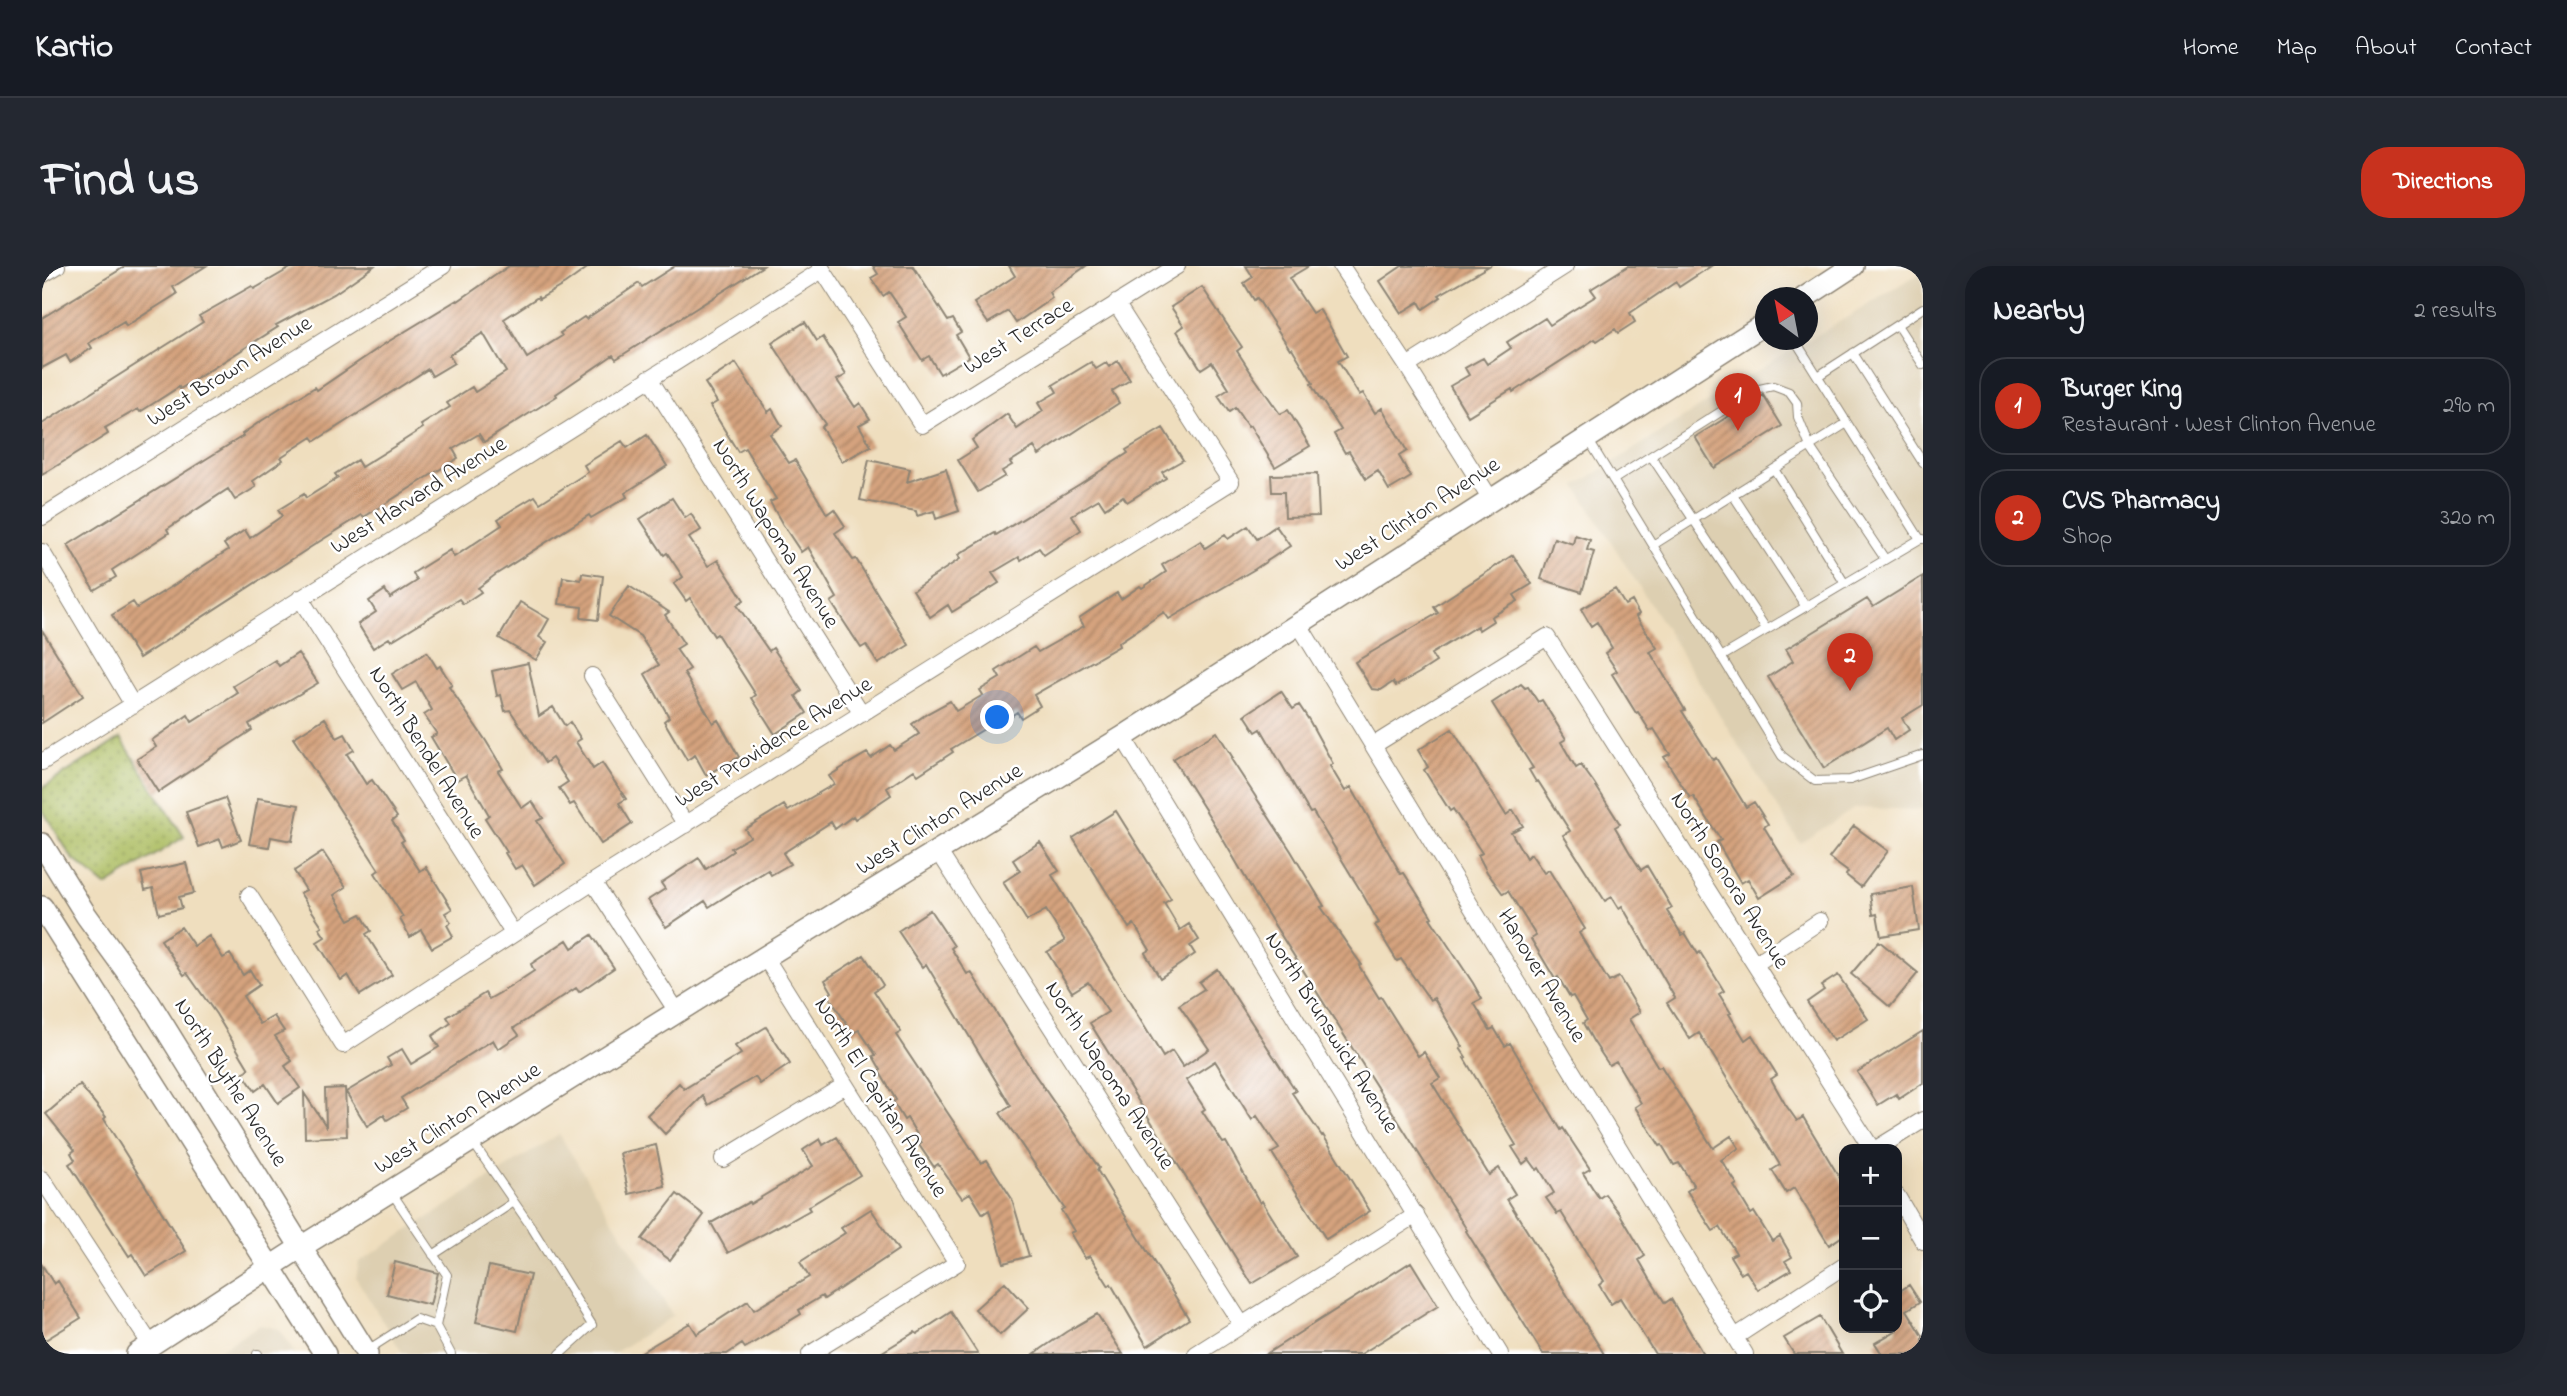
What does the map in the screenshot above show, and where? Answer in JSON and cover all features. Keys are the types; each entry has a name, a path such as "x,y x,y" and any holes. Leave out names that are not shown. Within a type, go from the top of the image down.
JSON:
{"main road":[{"path":"1818,289 1853,266"},
{"name":"West Clinton Avenue","path":"144,1350 301,1247 1123,737 1755,330"},
{"name":"North Blythe Avenue","path":"42,845 86,915 149,1002 367,1352"},
{"path":"42,907 325,1354"}],"street":[{"path":"42,275 57,266"},
{"name":"West Brown Avenue","path":"42,517 443,266"},
{"name":"West Terrace","path":"821,268 922,425 1177,266"},
{"path":"1340,266 1491,500"},
{"path":"1407,366 1565,266"},
{"name":"West Harvard Avenue","path":"42,762 821,268"},
{"name":"West Providence Avenue","path":"249,895 343,1045 593,882 1231,482 1116,303"},
{"name":"North Wapoma Avenue","path":"649,378 862,714"},
{"path":"42,552 133,705"},
{"name":"North Bendel Avenue","path":"300,598 513,933"},
{"name":"Hanover Avenue","path":"1298,623 1745,1354"},
{"name":"North Sonora Avenue","path":"1374,745 1547,637 1872,1144"},
{"path":"592,676 686,825"},
{"name":"North Brunswick Avenue","path":"1123,737 1500,1354"},
{"name":"North Wapoma Avenue","path":"939,852 1242,1325"},
{"path":"593,882 678,1013"},
{"path":"1755,964 1820,920"},
{"name":"North El Capitan Avenue","path":"765,957 957,1263 810,1354"},
{"path":"723,1159 845,1085"},
{"path":"1883,1144 1923,1120"},
{"path":"42,1179 144,1350"},
{"path":"1899,1207 1904,1227 1923,1241"},
{"path":"1196,1354 1416,1215"},
{"path":"1735,1337 1839,1269"}],"lane":[{"path":"1818,376 1923,308"},
{"path":"1897,325 1923,365"},
{"path":"1721,657 1921,539 1801,350"},
{"path":"1853,353 1923,463"},
{"path":"1613,480 1755,390 1773,386 1789,393 1797,403 1798,417 1810,447 1885,559"},
{"path":"1653,545 1847,423"},
{"path":"1587,438 1782,756 1815,781 1850,780 1923,755"},
{"path":"1651,456 1767,630"},
{"path":"1774,469 1845,584"},
{"path":"1734,495 1806,607"},
{"path":"472,1141 592,1325 560,1354"},
{"path":"391,1192 447,1275 436,1326"},
{"path":"433,1255 514,1202"},
{"path":"367,1352 416,1319 436,1326 452,1354"}],"shaded area":[{"path":"1923,272 1923,810 1855,808 1800,843 1576,486 1792,350 1818,350 1818,335"},
{"path":"559,1134 673,1316 613,1354 403,1354 356,1278 359,1262"},
{"path":"260,1325 279,1329 295,1354 213,1354"}],"green space":[{"path":"121,738 184,837 106,886 72,858 42,809 42,788"}],"building":[{"path":"126,266 206,266 173,287 177,294 126,326 124,322 89,343 92,348 70,362 66,355 42,368 42,318"},
{"path":"294,266 374,266 334,294 276,325 278,327 180,389 179,387 140,412 138,409 105,428 108,434 42,475 42,424 203,322 199,316"},
{"path":"509,266 590,266 565,284 539,299 538,297 504,319 527,358 562,336 560,333 584,317 586,319 639,283 642,287 675,266 763,266 616,359 613,355 556,394 557,396 484,442 479,434 453,449 458,458 317,543 139,658 112,615 133,602 137,608 228,550 224,544 245,530 250,538 282,516 278,510 304,494 306,498 338,478 335,474 357,460 361,467 423,428 421,425 450,407 447,403 472,387 475,392 506,372 483,333 449,355 454,363 432,376 428,369 315,441 312,437 281,457 283,460 253,481 256,487 235,500 228,489 167,529 169,533 112,570 116,577 94,590 68,545 243,436 242,434 258,423 315,387 317,390 386,343 458,301"},
{"path":"873,266 913,266 948,321 953,319 961,332 956,335 969,357 940,374 929,356 922,360 898,322 906,317 889,292 883,296 871,278 878,274"},
{"path":"1009,266 1086,266 1049,292 1052,298 1016,323 1008,311 988,323 974,303 1015,276"},
{"path":"1246,266 1309,266 1289,278 1312,313 1319,309 1329,325 1347,356 1338,361 1359,395 1363,393 1375,413 1382,408 1407,451 1399,456 1411,477 1389,490 1378,471 1366,479 1349,451 1345,453 1334,434 1341,430 1320,400 1292,348 1290,349 1244,283 1253,277"},
{"path":"1402,266 1489,266 1439,295 1441,297 1423,309 1419,302 1401,313 1380,281"},
{"path":"1628,266 1711,266 1679,287 1676,282 1630,313 1635,322 1618,333 1615,329 1597,341 1595,339 1513,392 1512,389 1468,416 1450,386 1469,375 1465,368 1483,358 1487,364 1511,348 1507,342 1545,318 1550,325 1596,296 1591,289"},
{"path":"1202,287 1242,347 1237,351 1252,374 1280,414 1288,410 1310,446 1275,467 1250,426 1248,427 1235,408 1229,412 1218,396 1229,389 1212,362 1201,369 1177,331 1184,326 1171,307"},
{"path":"805,322 817,341 823,337 846,375 837,380 855,407 860,403 870,419 859,425 871,446 842,462 821,427 825,424 772,343"},
{"path":"1118,361 1130,380 1112,391 1119,403 1039,455 1034,447 1010,462 1012,465 1002,471 1005,476 978,492 958,460 977,448 972,440 1007,414 1017,429 1043,411 1038,403 1057,392 1053,385 1091,362 1096,369 1106,363 1109,367"},
{"path":"736,363 768,412 772,409 782,426 770,434 789,463 795,460 827,514 834,509 845,526 835,533 853,560 856,559 909,645 878,664 866,645 861,648 831,602 837,598 808,547 801,552 783,525 770,502 776,499 745,448 738,452 710,406 717,402 705,383"},
{"path":"1763,395 1782,426 1714,468 1695,437"},
{"path":"1163,428 1183,460 1162,472 1166,478 1127,502 1123,496 1105,508 1099,499 1072,515 1081,530 1044,555 1039,548 1021,560 1019,557 992,573 999,583 952,612 948,605 930,617 913,590 960,559 958,555 1080,484 1128,453 1126,450"},
{"path":"647,435 667,466 625,493 627,497 591,518 589,515 495,575 478,588 481,592 463,604 459,599 391,641 389,638 373,648 358,624 376,612 369,601 385,590 390,598 417,581 413,573 450,550 454,557 502,525 498,519 515,508 535,496 540,503 588,472 584,465 622,441 627,448"},
{"path":"869,460 910,469 907,482 946,469 959,511 936,519 934,511 917,516 916,511 860,500"},
{"path":"1317,474 1319,516 1285,517 1284,492 1272,492 1271,475"},
{"path":"672,498 685,518 691,514 701,530 689,538 708,566 718,560 744,600 737,605 769,651 773,648 802,691 796,696 807,713 775,734 752,698 756,695 717,634 714,636 690,598 686,601 674,584 683,577 667,553 664,555 640,519"},
{"path":"1248,526 1257,539 1276,526 1290,546 1169,619 1164,612 1118,643 1119,646 1034,695 1040,706 1021,718 1017,712 1001,723 999,720 951,749 953,752 918,775 914,770 887,788 891,795 855,819 853,816 835,829 831,822 783,853 790,864 771,875 768,870 709,907 705,901 666,927 648,900 665,889 661,883 699,858 706,869 733,851 731,848 750,837 745,829 784,805 788,811 834,784 829,776 845,766 867,753 871,758 890,745 894,750 919,734 912,724 928,713 950,701 956,711 983,695 980,690 1000,678 996,671 1034,647 1038,652 1084,626 1079,618 1117,593 1121,599 1140,586 1142,588 1166,572 1162,565 1201,541 1205,548 1225,535 1228,539"},
{"path":"1575,535 1590,540 1587,550 1594,552 1582,592 1541,579 1554,538 1573,544"},
{"path":"1513,555 1532,584 1514,595 1518,601 1491,617 1493,621 1479,630 1477,626 1431,654 1436,662 1419,673 1396,686 1393,682 1381,690 1372,689 1355,662 1438,613 1434,607"},
{"path":"582,573 603,576 598,620 581,618 582,607 559,604 563,577 581,580"},
{"path":"1923,576 1923,705 1902,718 1909,730 1894,740 1887,728 1824,768 1768,677 1793,661 1786,649 1867,599 1873,607"},
{"path":"629,586 669,612 665,615 684,644 676,649 690,669 684,673 713,723 718,720 739,757 706,775 695,755 687,760 664,721 669,717 645,674 659,665 640,636 609,616"},
{"path":"1615,589 1625,605 1632,601 1639,614 1636,616 1657,648 1650,652 1685,710 1682,711 1713,760 1716,758 1746,807 1754,802 1768,824 1764,827 1794,876 1759,898 1748,879 1741,883 1717,842 1721,840 1664,757 1670,754 1654,729 1650,731 1638,712 1636,713 1612,674 1617,671 1605,653 1612,648 1597,622 1591,626 1581,609"},
{"path":"520,602 549,619 539,637 547,642 536,660 499,638"},
{"path":"42,630 83,696 42,723"},
{"path":"427,652 452,685 449,687 503,769 498,771 522,808 532,801 543,818 537,821 565,864 535,885 522,865 515,869 485,818 489,815 466,775 457,780 431,737 437,734 424,715 432,710 416,682 402,690 392,674"},
{"path":"298,653 318,683 249,724 252,730 158,792 137,759 156,747 152,740 188,715 192,722 238,693 233,686 275,660 279,666"},
{"path":"528,663 539,716 553,707 565,726 570,722 581,739 576,742 593,769 602,763 626,799 619,803 632,824 601,844 574,803 570,805 559,788 568,782 552,758 545,763 510,710 505,711 501,695 497,696 492,671"},
{"path":"1521,684 1525,688 1528,687 1538,702 1542,700 1566,739 1561,742 1576,768 1581,765 1594,783 1620,824 1615,827 1630,853 1641,870 1647,866 1672,908 1667,911 1682,935 1685,933 1698,954 1700,952 1724,991 1719,994 1745,1040 1752,1035 1777,1075 1771,1079 1785,1104 1797,1121 1803,1117 1839,1177 1839,1238 1829,1245 1794,1188 1786,1193 1772,1170 1780,1165 1699,1033 1690,1039 1667,1003 1675,998 1622,906 1619,908 1612,897 1605,901 1563,835 1570,831 1538,781 1536,782 1529,770 1533,768 1492,703"},
{"path":"1281,691 1293,709 1299,705 1309,720 1345,791 1351,787 1401,874 1404,873 1473,983 1482,999 1474,1003 1490,1030 1494,1028 1505,1046 1510,1043 1561,1130 1563,1128 1590,1169 1583,1173 1599,1198 1605,1194 1620,1214 1645,1256 1639,1260 1650,1279 1665,1303 1671,1299 1703,1354 1655,1354 1620,1298 1611,1304 1599,1285 1604,1281 1561,1212 1557,1214 1546,1198 1554,1193 1539,1168 1537,1170 1529,1159 1523,1164 1512,1147 1516,1145 1464,1058 1466,1057 1460,1048 1463,1047 1434,998 1430,1000 1401,959 1397,961 1375,925 1379,923 1313,812 1310,813 1261,729 1256,732 1245,715"},
{"path":"325,718 337,738 345,734 354,750 347,754 366,784 372,780 397,817 392,821 404,840 401,842 420,871 426,867 452,909 445,913 451,922 447,925 453,936 432,948 421,930 410,937 400,919 403,917 375,873 379,870 293,738"},
{"path":"1452,729 1506,815 1513,810 1523,826 1511,832 1526,858 1531,854 1544,873 1549,870 1585,929 1579,933 1609,982 1619,977 1640,1012 1629,1019 1713,1148 1731,1136 1739,1148 1721,1160 1737,1184 1734,1186 1751,1214 1754,1212 1772,1241 1780,1236 1792,1257 1785,1261 1791,1270 1758,1290 1746,1271 1741,1274 1730,1256 1736,1253 1720,1227 1713,1231 1687,1191 1694,1186 1679,1163 1674,1165 1635,1107 1641,1103 1616,1061 1609,1065 1593,1041 1583,1023 1587,1020 1573,996 1570,997 1558,977 1555,979 1531,939 1536,936 1525,918 1508,891 1503,894 1487,872 1478,855 1482,853 1453,809 1450,811 1424,770 1428,767 1418,750"},
{"path":"1217,732 1233,758 1231,759 1324,906 1321,907 1361,964 1359,966 1379,998 1381,997 1418,1056 1424,1052 1440,1078 1432,1083 1489,1175 1499,1168 1515,1194 1507,1199 1604,1354 1543,1354 1255,894 1173,759"},
{"path":"225,798 241,840 223,847 220,839 199,847 186,812"},
{"path":"258,798 299,805 292,841 271,837 269,847 249,844"},
{"path":"1116,811 1171,899 1164,903 1180,930 1189,924 1199,940 1190,946 1195,954 1160,978 1145,953 1150,950 1134,924 1129,928 1073,838"},
{"path":"1854,826 1888,851 1861,887 1846,875 1848,872 1829,858"},
{"path":"1040,842 1059,871 1052,875 1163,1057 1172,1051 1183,1067 1209,1049 1179,1005 1204,989 1199,982 1217,969 1296,1091 1292,1093 1323,1135 1370,1211 1326,1239 1272,1153 1279,1149 1257,1116 1252,1120 1215,1061 1186,1080 1205,1109 1202,1111 1223,1143 1226,1142 1260,1203 1262,1201 1297,1257 1252,1284 1090,1023 1108,1012 1088,982 1072,992 1047,952 1065,941 1046,910 1027,921 1003,882 1020,871 1013,860"},
{"path":"323,852 346,887 334,895 349,920 361,914 371,931 366,934 392,975 360,995 348,975 341,980 317,942 325,937 319,928 322,926 300,893 306,890 294,871"},
{"path":"186,863 194,893 179,897 182,908 159,914 153,888 145,890 141,873"},
{"path":"1913,887 1919,930 1881,936 1877,914 1873,915 1870,894"},
{"path":"930,910 954,946 951,948 967,974 971,972 1035,1075 1099,1168 1097,1170 1189,1319 1147,1346 1111,1284 1109,1286 1090,1256 1085,1258 1070,1233 1074,1231 1061,1210 1064,1208 1000,1113 1011,1106 926,964 922,967 898,931"},
{"path":"181,927 194,946 209,936 223,958 230,954 243,975 250,970 259,985 243,996 260,1024 274,1016 284,1031 275,1036 292,1061 285,1066 300,1088 278,1103 265,1084 255,1091 243,1073 249,1069 216,1014 187,973 184,975 161,940"},
{"path":"592,935 614,968 579,992 576,988 514,1028 519,1035 498,1049 493,1040 401,1098 407,1108 387,1120 384,1115 367,1126 346,1092 391,1065 387,1058 402,1049 411,1064 439,1047 432,1036 451,1023 447,1017 485,993 489,999 510,987 534,971 531,964 567,940 572,948"},
{"path":"1879,941 1918,973 1890,1007 1851,974"},
{"path":"864,955 883,985 874,991 901,1032 896,1035 981,1163 987,1160 1012,1199 1029,1256 1004,1263 989,1210 983,1214 970,1193 962,1198 938,1164 934,1167 919,1145 922,1143 907,1118 904,1120 893,1102 896,1100 879,1071 881,1070 873,1056 876,1055 859,1030 853,1034 828,995 832,992 825,980"},
{"path":"1838,975 1868,1019 1833,1041 1807,1002 1824,990 1821,986"},
{"path":"766,1027 790,1064 760,1084 755,1077 708,1105 703,1096 665,1134 647,1115 679,1083 684,1089 741,1054 735,1046"},
{"path":"1923,1031 1923,1083 1899,1099 1896,1094 1878,1105 1857,1072"},
{"path":"80,1085 106,1117 104,1119 186,1251 146,1276 132,1254 129,1256 69,1164 75,1160 71,1153 75,1150 46,1114"},
{"path":"345,1088 347,1136 305,1138 304,1093 326,1126 325,1089"},
{"path":"837,1137 860,1175 808,1207 810,1210 728,1253 711,1223 749,1202 750,1204 813,1166 803,1150 820,1139 823,1145"},
{"path":"656,1145 665,1186 629,1194 620,1153"},
{"path":"677,1194 704,1215 670,1260 642,1239"},
{"path":"871,1209 898,1250 824,1299 822,1296 799,1310 801,1314 745,1348 742,1344 727,1354 638,1354 690,1323 697,1334 748,1301 754,1310 809,1277 800,1262 845,1233 841,1228"},
{"path":"395,1262 438,1273 430,1305 387,1294"},
{"path":"1411,1262 1438,1306 1361,1354 1266,1354"},
{"path":"42,1265 54,1284 58,1281 81,1318 42,1342"},
{"path":"489,1266 530,1275 517,1331 476,1322"},
{"path":"1005,1282 1029,1308 1000,1335 975,1309"},
{"path":"1909,1285 1920,1302 1907,1310 1923,1336 1923,1354 1882,1354 1875,1343 1892,1333 1902,1333 1902,1290"},
{"path":"951,1312 978,1354 879,1354 915,1332 917,1334"},
{"path":"1097,1314 1123,1354 1034,1354 1066,1332"},
{"path":"1820,1317 1842,1354 1794,1354 1784,1338"}],"place":[{"name":"Burger King","path":"1738,431"},
{"name":"CVS Pharmacy","path":"1850,691"}]}
